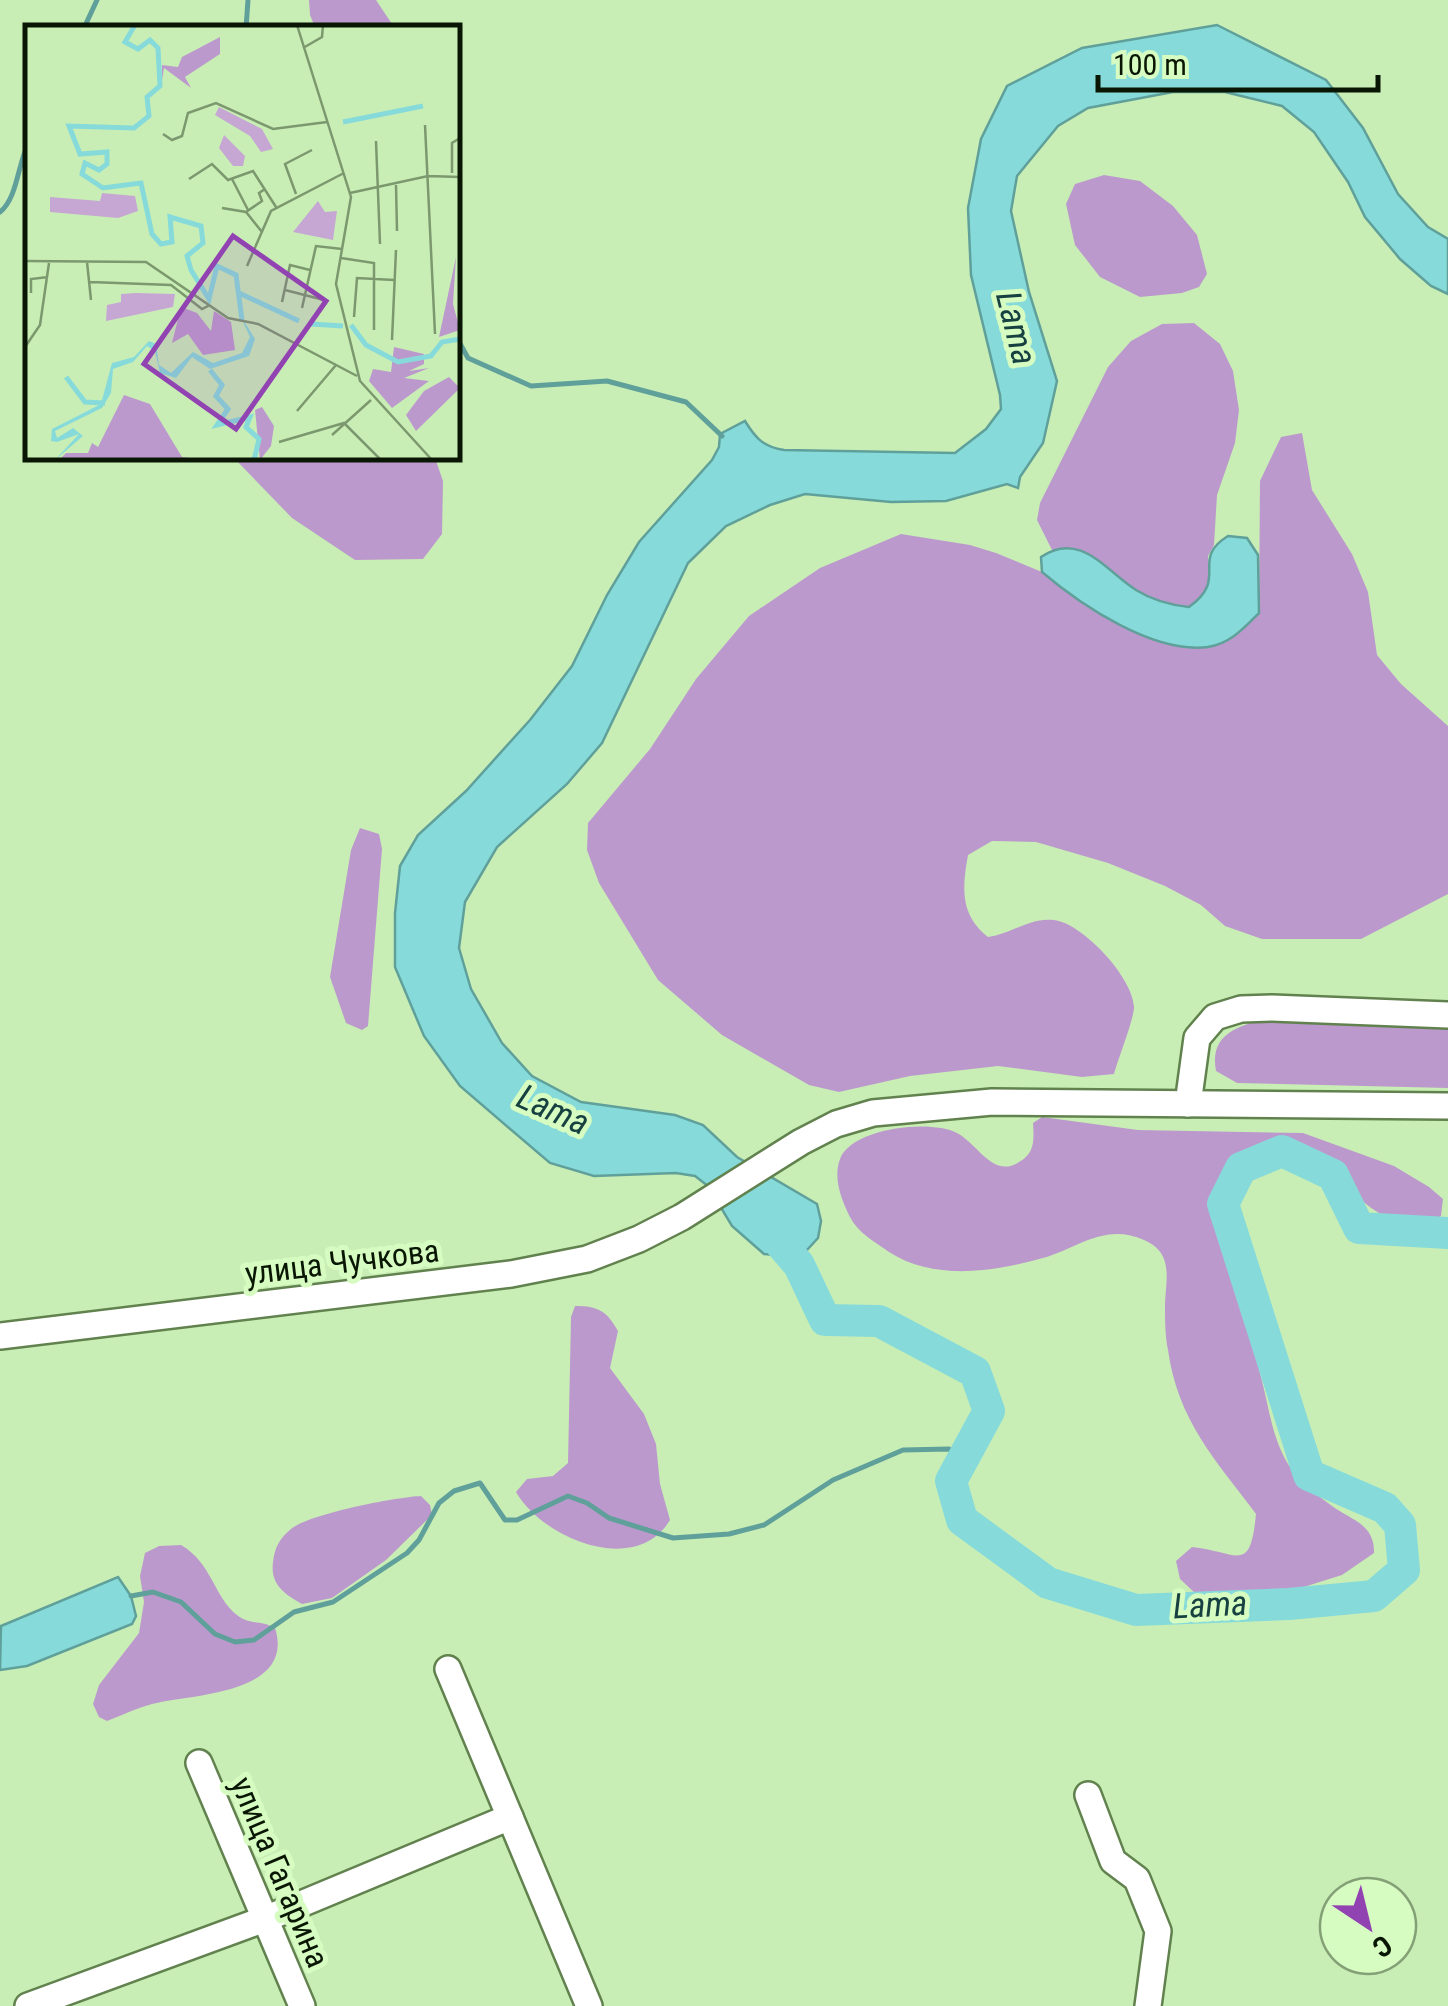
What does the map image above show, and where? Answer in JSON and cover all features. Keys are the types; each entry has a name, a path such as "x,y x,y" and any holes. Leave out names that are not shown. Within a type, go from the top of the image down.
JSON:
{"street":[{"path":"1188,1104 1196,1038 1215,1018 1241,1009 1448,1015"},
{"name":"улица Чучкова","path":"0,1336 546,1268 587,1259 682,1217 836,1124 873,1113 992,1102 1448,1106"},
{"path":"448,1669 590,2006"},
{"name":"улица Гагарина","path":"199,1763 302,2006"},
{"path":"1088,1795 1113,1861 1137,1879 1158,1931 1148,2006"},
{"path":"28,2006 266,1919 510,1817"}],"shaded area":[{"path":"309,0 376,0 393,25 314,25"},
{"path":"1104,175 1140,181 1173,206 1197,235 1207,274 1199,287 1182,293 1140,297 1100,277 1075,245 1066,204 1075,184"},
{"path":"1194,323 1220,344 1233,371 1239,410 1235,443 1217,495 1214,545 1208,556 1210,577 1205,595 1189,607 1141,593 1089,555 1052,550 1037,520 1040,503 1108,367 1131,341 1162,324"},
{"path":"1302,433 1312,490 1352,554 1368,592 1377,655 1401,684 1448,726 1448,894 1361,939 1262,939 1225,926 1201,905 1165,886 1108,863 1036,842 992,841 968,855 965,900 972,920 988,937 1037,921 1054,920 1078,931 1116,967 1134,1007 1114,1074 1082,1077 998,1066 910,1076 839,1092 809,1085 722,1035 658,980 599,883 587,850 588,823 650,749 696,679 749,616 820,568 901,534 996,553 1042,572 1106,617 1259,613 1260,481 1281,437"},
{"path":"236,460 436,460 443,481 442,534 423,559 355,560 292,518"},
{"path":"360,828 379,834 382,849 368,1026 362,1030 346,1023 330,977 351,850"},
{"path":"1257,1021 1448,1027 1448,1088 1237,1083 1216,1071 1216,1051 1224,1037"},
{"path":"1042,1117 1138,1130 1303,1133 1394,1166 1443,1199 1441,1216 1431,1222 1389,1218 1361,1200 1323,1159 1291,1149 1246,1157 1224,1177 1216,1196 1217,1223 1280,1448 1305,1484 1366,1529 1374,1553 1342,1575 1291,1591 1195,1593 1180,1579 1176,1561 1192,1547 1231,1555 1246,1553 1256,1514 1200,1438 1180,1398 1166,1339 1166,1267 1154,1245 1130,1235 1104,1235 1024,1263 984,1270 944,1270 906,1261 853,1223 837,1174 847,1148 860,1140 893,1129 945,1129 965,1138 993,1163 1010,1166 1031,1150 1033,1123"},
{"path":"575,1306 601,1311 618,1331 610,1368 644,1414 656,1444 660,1484 670,1520 655,1537 635,1546 613,1549 568,1537 529,1509 516,1492 527,1479 553,1476 568,1463 571,1317"},
{"path":"421,1496 430,1505 432,1515 386,1560 332,1598 302,1604 276,1582 275,1552 281,1540 301,1523 333,1512"},
{"path":"181,1545 200,1561 229,1608 246,1620 275,1628 277,1650 270,1667 236,1687 152,1704 107,1721 99,1717 93,1704 99,1685 139,1633 144,1602 140,1576 145,1553 159,1546"}],"water":[{"path":"1217,25 1326,80 1363,128 1398,194 1428,227 1448,239 1448,294 1431,286 1400,259 1365,217 1348,182 1314,132 1282,106 1225,92 1173,92 1088,108 1058,126 1017,176 1011,211 1029,292 1057,381 1043,443 1020,477 1018,488 1007,484 946,501 891,502 805,494 726,526 688,563 602,743 567,784 497,847 465,902 459,948 471,989 502,1043 532,1076 581,1102 675,1115 703,1125 737,1157 817,1204 821,1221 818,1238 807,1250 792,1256 764,1254 732,1226 708,1186 695,1176 594,1176 550,1163 460,1086 424,1036 395,967 400,866 418,835 466,791 572,666 639,542 712,460 720,434 745,421 761,441 784,450 955,453 986,429 1001,409 1000,395 971,275 968,208 981,139 1007,86 1082,48"},
{"path":"1228,536 1247,538 1258,555 1259,613 1230,639 1208,647 1165,643 1142,635 1098,613 1042,572 1041,557 1068,548 1092,556 1142,594 1189,607 1207,587 1211,553"},
{"path":"118,1577 131,1596 136,1616 132,1624 27,1666 0,1670 1,1626"}],"waterway":[{"path":"85,25 97,0"},
{"path":"246,25 248,0"},
{"path":"0,212 10,199 25,153"},
{"path":"460,344 468,358 531,386 607,381 686,402 722,436"},
{"name":"Lama","path":"763,1223 799,1265 825,1320 879,1321 975,1372 989,1411 951,1481 962,1520 1048,1583 1136,1610 1374,1596 1404,1570 1400,1525 1385,1508 1309,1475 1223,1204 1241,1168 1282,1151 1333,1175 1359,1228 1448,1233"},
{"path":"131,1596 153,1592 181,1602 215,1634 235,1642 254,1640 294,1612 333,1602 407,1553 419,1540 439,1503 454,1491 480,1483 505,1520 517,1520 568,1496 609,1518 673,1538 729,1534 764,1525 833,1480 903,1450 949,1449 965,1455"}]}
